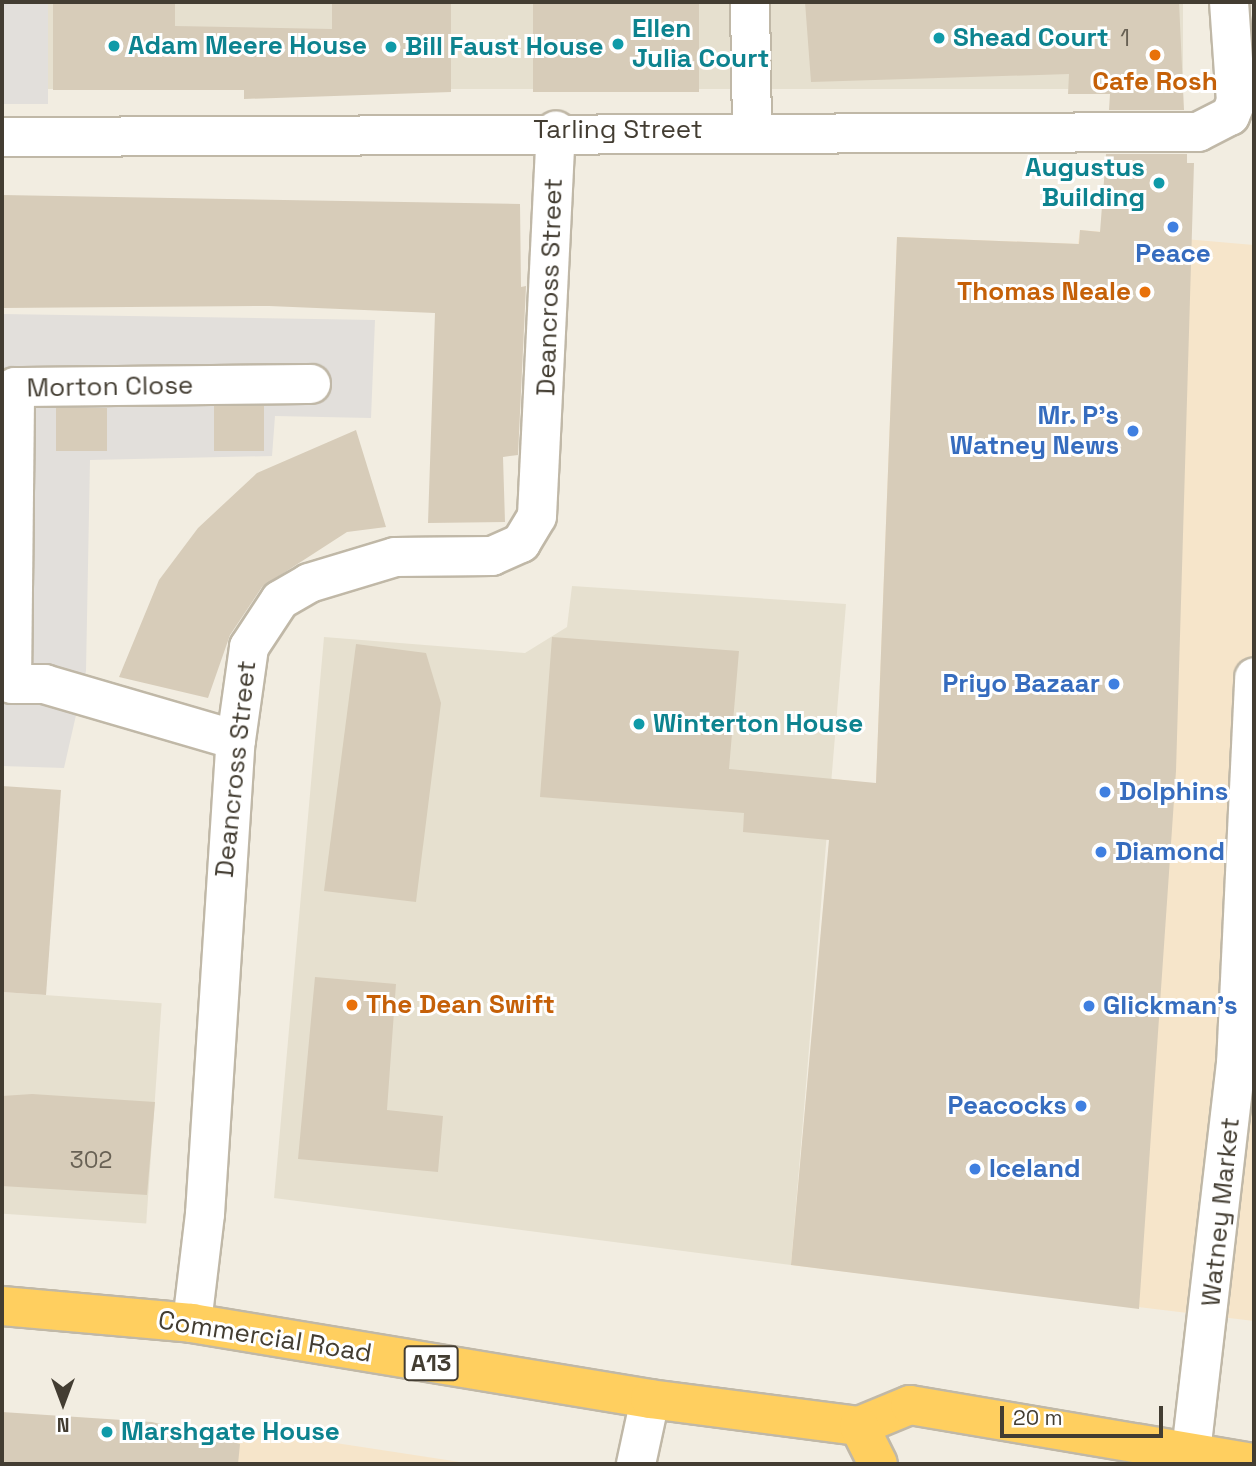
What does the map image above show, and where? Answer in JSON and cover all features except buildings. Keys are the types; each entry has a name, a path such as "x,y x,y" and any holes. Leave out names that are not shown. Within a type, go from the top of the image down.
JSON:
{"highway":[{"name":"Commercial Road","path":"2,1306 192,1323 650,1399 859,1426"},
{"path":"878,1464 859,1426 909,1405 1254,1463"}],"street":[{"path":"750,2 752,130"},
{"name":"Tarling Street","path":"2,137 556,130 1198,132 1230,116 1237,85 1229,2"},
{"name":"Deancross Street","path":"192,1323 205,1214 236,740 249,648 280,600 352,565 395,557 492,556 521,544 537,516 556,130"},
{"name":"Morton Close","path":"236,740 45,684 12,684 15,387 311,384"},
{"name":"Watney Market","path":"1191,1452 1236,1065 1254,677"},
{"path":"636,1464 650,1399"}],"shaded area":[{"path":"2,2 1183,2 1183,89 2,89"},
{"path":"2,2 48,2 48,104 2,104"},
{"path":"1080,230 1254,245 1254,1321 791,1265 835,779 876,784 897,237 1078,244"},
{"path":"2,314 375,320 371,418 275,416 272,456 90,460 86,671 64,768 2,766"},
{"path":"572,586 846,604 791,1265 274,1198 324,637 525,653 567,627"},
{"path":"2,992 162,1003 146,1224 2,1214"},
{"path":"224,1426 473,1464 209,1464 213,1434"}],"place":[{"name":"Shead Court","path":"939,38"},
{"name":"Ellen Julia Court","path":"618,44"},
{"name":"Adam Meere House","path":"114,46"},
{"name":"Bill Faust House","path":"391,47"},
{"name":"Cafe Rosh","path":"1155,55"},
{"name":"Augustus Building","path":"1159,183"},
{"name":"Peace","path":"1173,227"},
{"name":"Thomas Neale","path":"1145,292"},
{"name":"Mr. P's Watney News","path":"1133,431"},
{"name":"Priyo Bazaar","path":"1114,684"},
{"name":"Winterton House","path":"639,724"},
{"name":"Dolphins","path":"1105,792"},
{"name":"Diamond","path":"1101,852"},
{"name":"The Dean Swift","path":"352,1005"},
{"name":"Glickman's","path":"1089,1006"},
{"name":"Peacocks","path":"1081,1106"},
{"name":"Iceland","path":"975,1169"},
{"name":"Marshgate House","path":"107,1432"}]}
